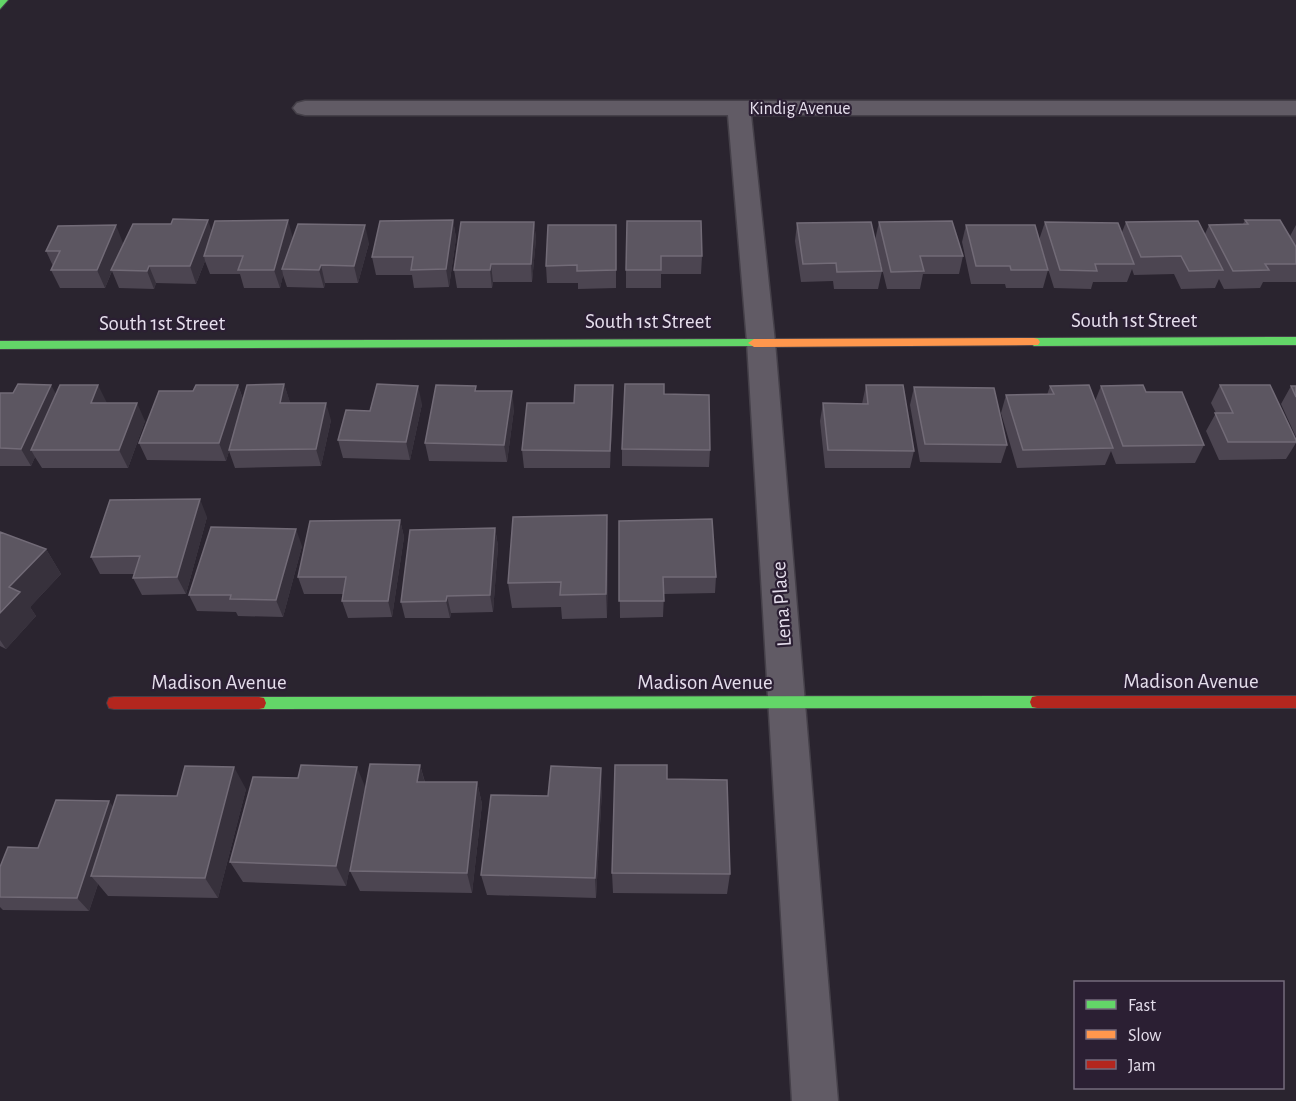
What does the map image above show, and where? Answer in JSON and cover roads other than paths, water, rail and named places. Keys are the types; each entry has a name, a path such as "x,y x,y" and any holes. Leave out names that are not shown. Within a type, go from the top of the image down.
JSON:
{"street":[{"path":"0,6 4,0"},
{"name":"Kindig Avenue","path":"305,108 1296,108"},
{"name":"Lena Place","path":"739,108 761,342 815,1101"},
{"name":"South 1st Street","path":"0,345 1296,341"},
{"name":"Madison Avenue","path":"114,703 1296,702"}]}
